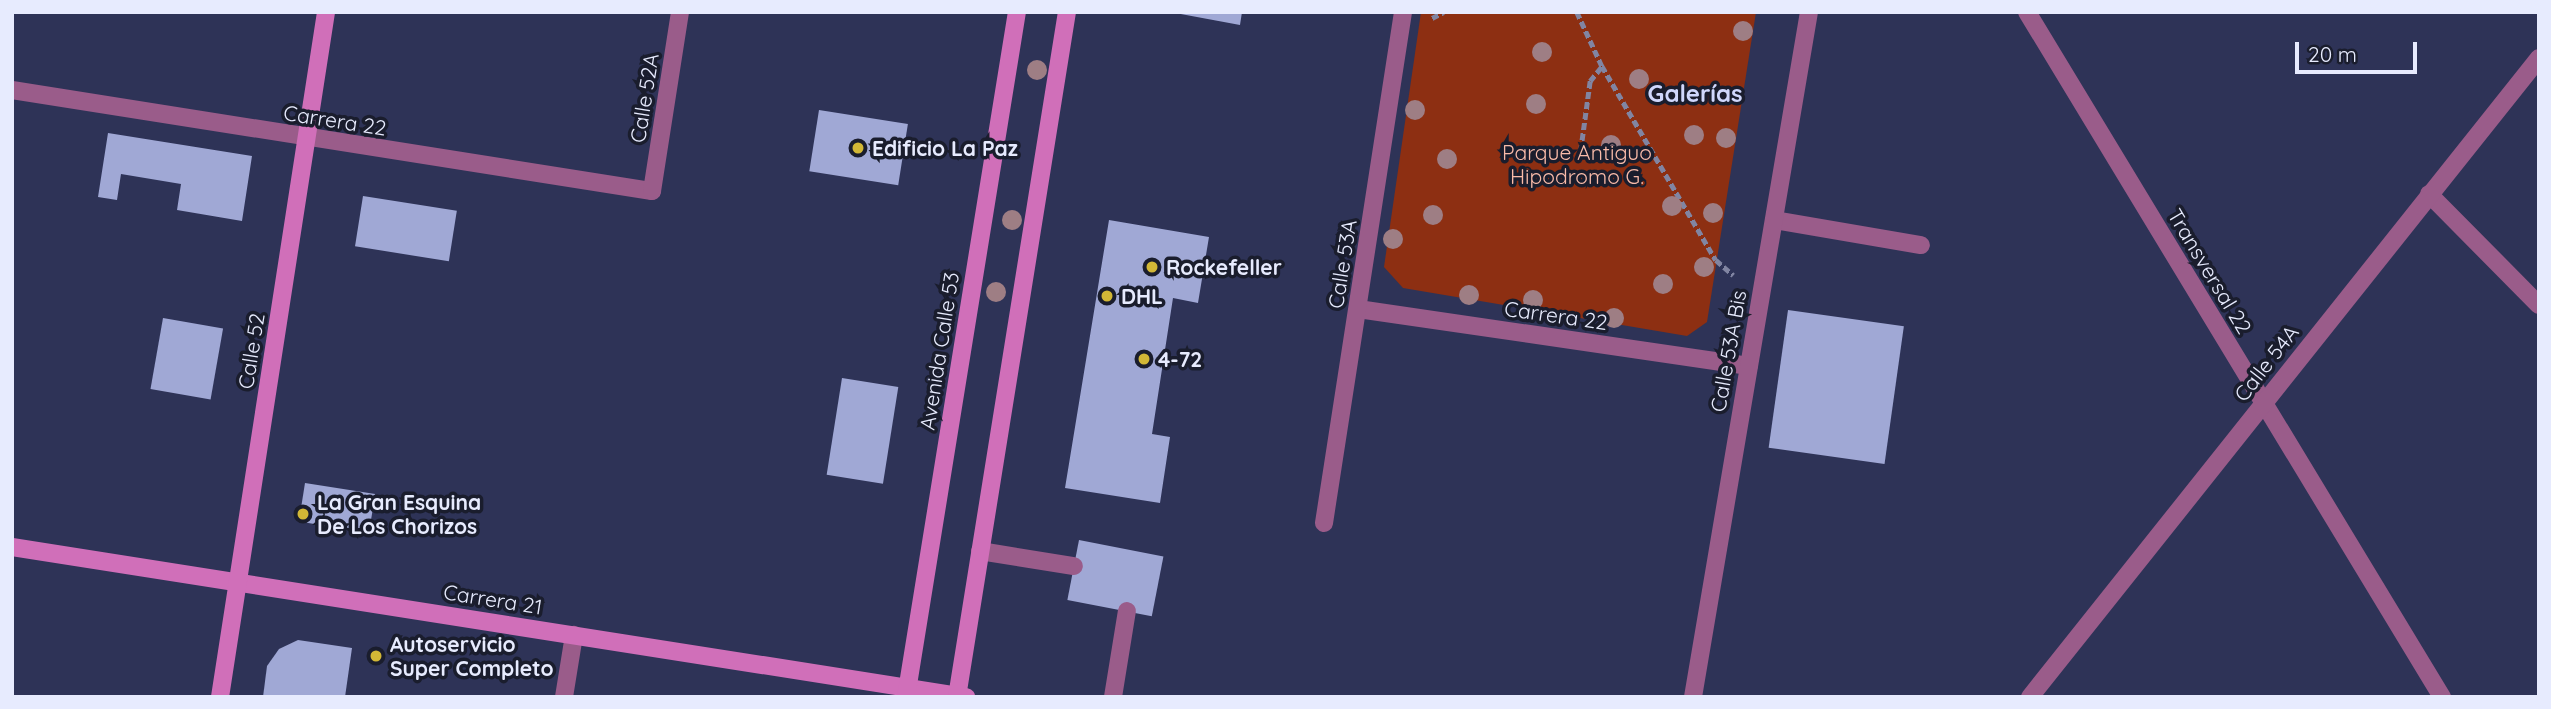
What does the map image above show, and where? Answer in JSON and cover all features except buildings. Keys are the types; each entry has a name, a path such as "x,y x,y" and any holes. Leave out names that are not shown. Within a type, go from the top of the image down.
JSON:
{"street":[{"name":"Calle 52","path":"220,697 326,12"},
{"name":"Calle 52A","path":"652,191 680,12"},
{"name":"Avenida Calle 53","path":"907,692 1017,12"},
{"path":"960,696 980,551 1067,12"},
{"name":"Calle 53A","path":"1324,523 1403,12"},
{"name":"Calle 53A Bis","path":"1693,697 1809,12"},
{"name":"Transversal 22","path":"2028,12 2442,697"},
{"name":"Calle 54A","path":"2030,697 2539,58"},
{"name":"Carrera 22","path":"12,90 307,139 652,191"},
{"path":"2429,194 2539,305"},
{"path":"1774,220 1921,245"},
{"name":"Carrera 22","path":"1358,309 1749,366"},
{"name":"Carrera 21","path":"12,547 575,635 907,692 960,696"},
{"path":"980,551 1074,566"},
{"path":"1113,697 1127,611"},
{"path":"565,697 575,635"}],"path":[{"path":"1577,12 1602,66 1716,260 1760,300"},
{"path":"1579,161 1590,81 1602,66"}],"green space":[{"name":"Parque Antiguo Hipodromo G.","path":"1421,12 1756,12 1707,322 1687,336 1403,288 1384,267"}],"place":[{"name":"Edificio La Paz","path":"858,148"},
{"name":"Rockefeller","path":"1152,267"},
{"name":"DHL","path":"1107,296"},
{"name":"4-72","path":"1144,359"},
{"name":"La Gran Esquina De Los Chorizos","path":"303,514"},
{"name":"Autoservicio Super Completo","path":"376,656"}],"district":[{"name":"Galerías","path":"1695,94"}]}
